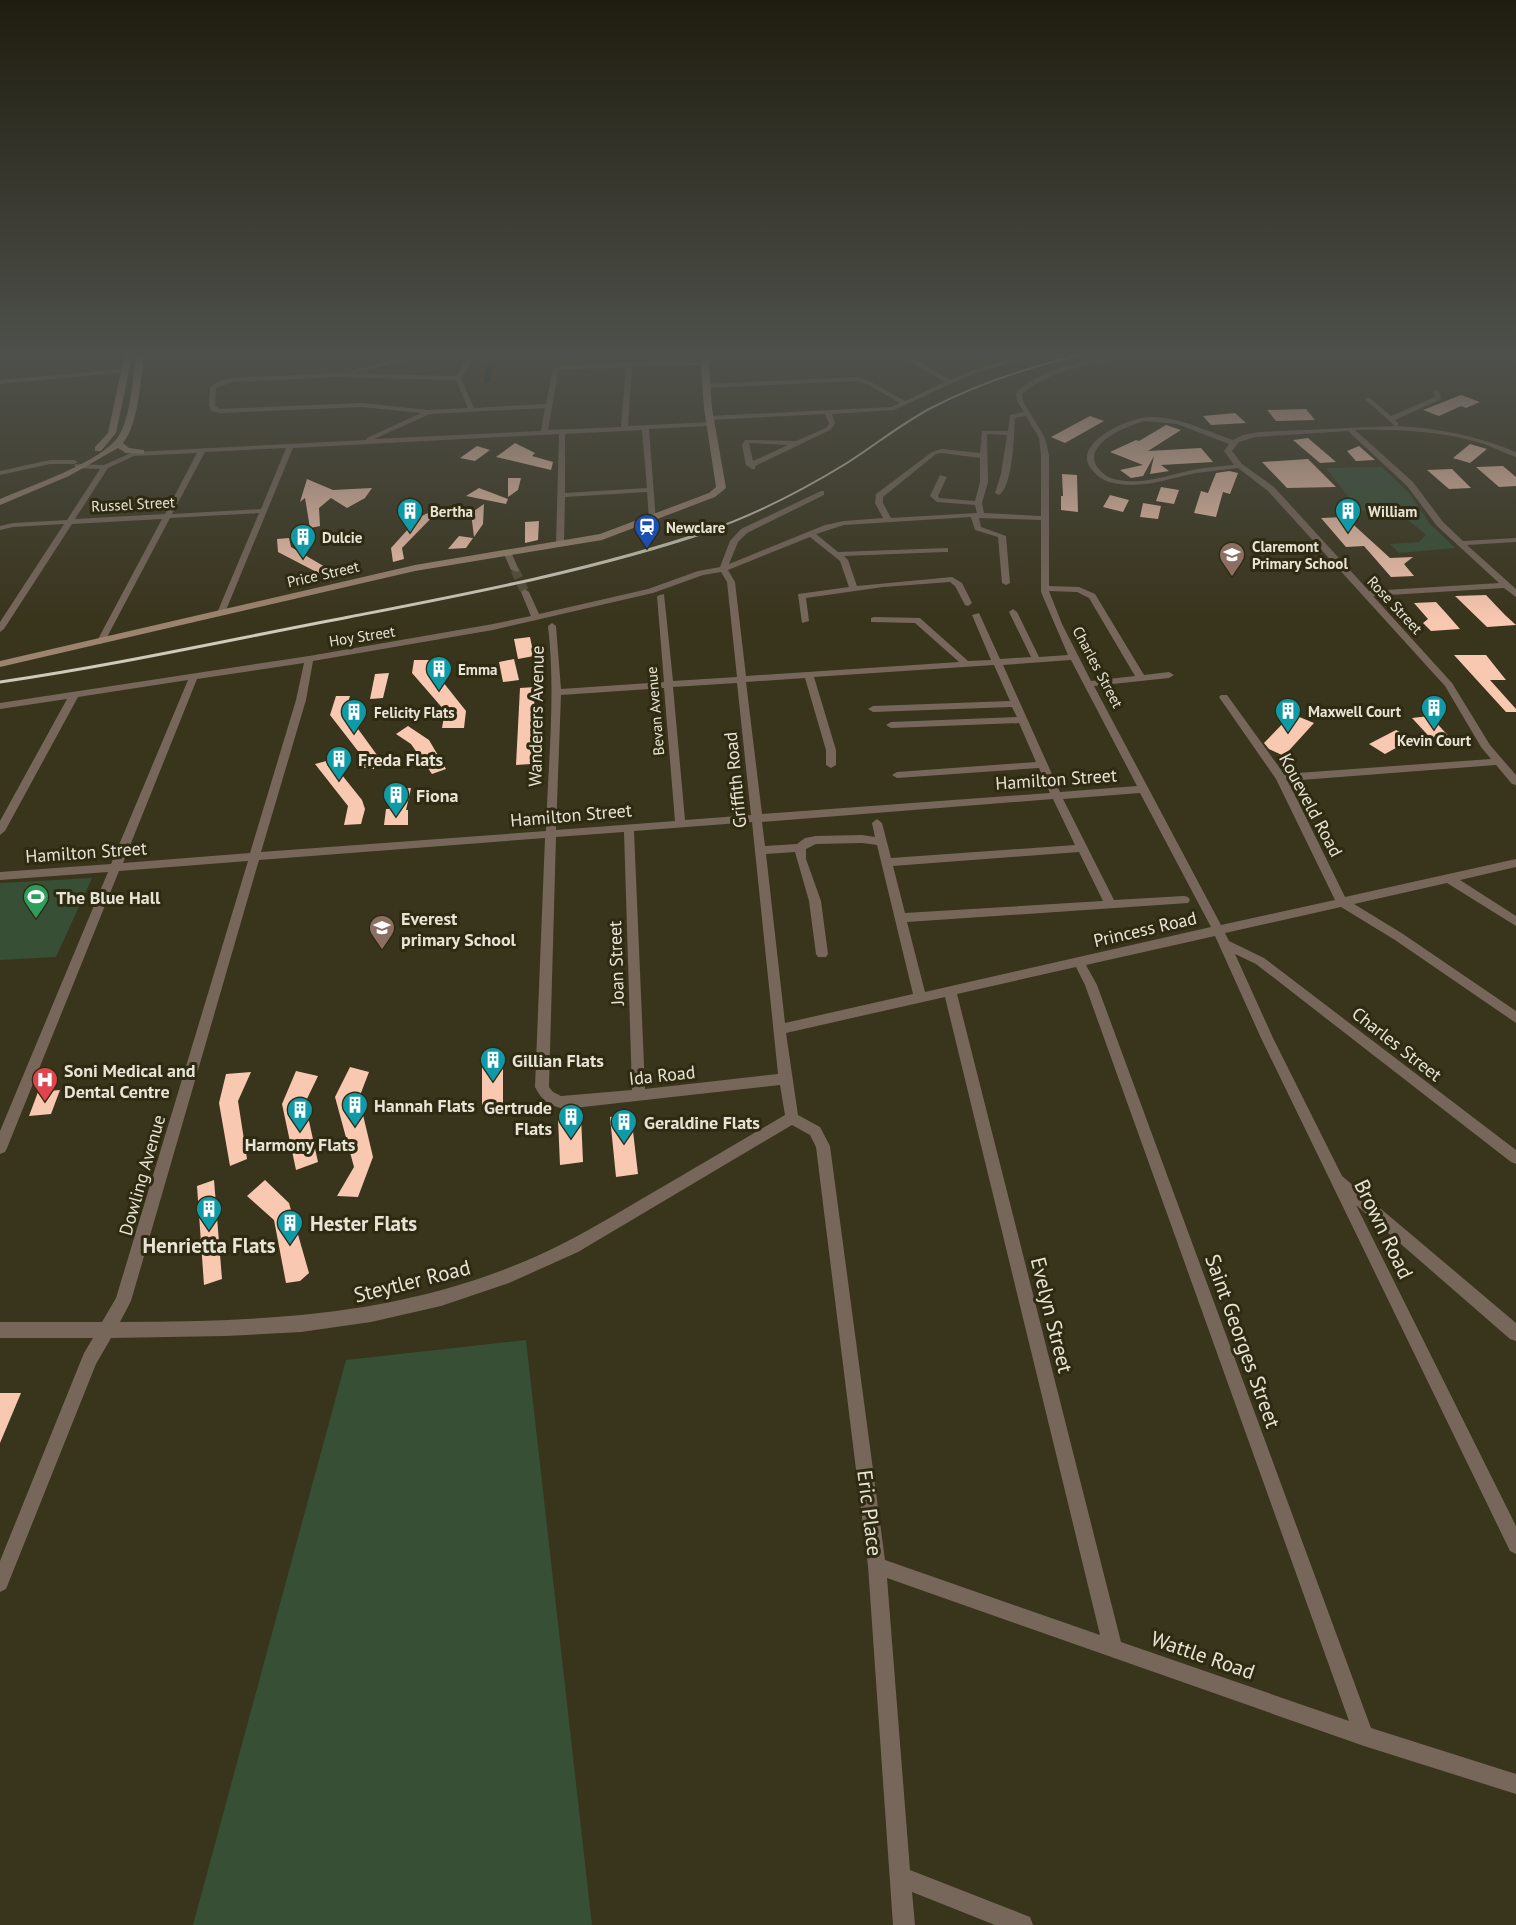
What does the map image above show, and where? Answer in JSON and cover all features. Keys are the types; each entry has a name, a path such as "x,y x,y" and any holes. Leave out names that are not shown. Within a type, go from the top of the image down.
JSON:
{"street":[{"path":"0,502 76,464 106,442"},
{"path":"0,629 105,467 128,455 141,452 347,442"},
{"path":"560,544 562,442"},
{"path":"646,442 653,519 712,495 721,488 713,442"},
{"path":"747,442 745,445 751,466 797,443"},
{"path":"768,442 797,443"},
{"path":"985,442 984,482 977,515 980,529 1002,536 1006,583"},
{"path":"999,493 1003,486 1004,467 1010,455 1011,442"},
{"name":"Charles Street","path":"1043,442 1045,455 1045,588 1050,607 1221,937 1260,961 1516,1158"},
{"path":"1101,442 1096,445 1092,456 1093,468 1099,476 1140,484 1199,471 1239,466 1228,451 1234,442"},
{"path":"1364,442 1410,484 1434,517 1516,594"},
{"path":"1482,442 1516,455"},
{"path":"0,495 48,473 100,456 118,443 126,450 141,452"},
{"path":"221,613 291,445"},
{"path":"101,641 203,449"},
{"path":"888,520 879,503 879,496 934,453 942,451 984,456"},
{"path":"0,473 50,462 105,467"},
{"path":"32,466 46,466 50,470 48,473"},
{"name":"Rose Street","path":"1239,466 1271,489 1449,685 1497,762 1516,782"},
{"path":"943,477 934,496 937,500 978,503"},
{"path":"560,495 651,490"},
{"path":"723,569 734,541 744,531 821,493"},
{"name":"Russel Street","path":"3,527 70,521 262,511"},
{"name":"Hoy Street","path":"0,706 309,659 481,629 650,591 701,573 723,569 844,523 977,515 1044,518"},
{"name":"Price Street","path":"0,664 415,568 612,535 653,519"},
{"path":"811,534 844,560 854,589"},
{"path":"1461,543 1516,540"},
{"path":"839,554 891,550 945,550"},
{"path":"507,552 515,570"},
{"name":"Griffith Road","path":"723,569 731,582 785,1079 792,1118"},
{"path":"805,621 801,596 854,589 952,579 959,585 968,603"},
{"path":"1366,594 1506,585"},
{"path":"1045,588 1079,590 1092,596 1141,678"},
{"path":"525,592 536,617"},
{"name":"Bevan Avenue","path":"661,596 680,823"},
{"path":"1013,612 1036,659"},
{"path":"976,615 1042,765 1110,904"},
{"path":"874,620 917,620 966,664"},
{"name":"Wanderers Avenue","path":"545,1094 542,1087 555,692 555,650 552,626"},
{"path":"555,692 1074,657"},
{"name":"Dowling Avenue","path":"0,1583 87,1366 123,1301 301,700 309,659"},
{"path":"809,675 831,750 831,765"},
{"path":"1088,684 1169,675"},
{"path":"0,1148 194,676"},
{"path":"0,831 74,695"},
{"name":"Koueveld Road","path":"1224,697 1281,778 1342,902"},
{"path":"873,709 1015,704"},
{"path":"891,725 1022,720"},
{"path":"1281,778 1497,762"},
{"path":"897,775 1042,765"},
{"name":"Hamilton Street","path":"0,876 1144,789"},
{"path":"877,823 920,998"},
{"name":"Joan Street","path":"629,828 639,1096"},
{"path":"760,850 801,848 809,841 816,840 862,839 882,842"},
{"path":"801,848 801,859 815,901 822,954"},
{"path":"887,862 1083,848"},
{"name":"Princess Road","path":"781,1029 1079,962 1221,937 1342,902 1516,863"},
{"path":"1450,879 1516,922"},
{"path":"901,918 1184,900"},
{"path":"1342,902 1390,930 1516,1018"},
{"name":"Brown Road","path":"1221,937 1335,1178 1516,1545"},
{"name":"Saint Georges Street","path":"1079,962 1091,985 1364,1736"},
{"name":"Evelyn Street","path":"950,992 1113,1648"},
{"name":"Ida Road","path":"545,1094 549,1099 565,1103 785,1079"},
{"name":"Steytler Road","path":"0,1330 242,1328 303,1324 354,1317 451,1295 538,1264 573,1247 792,1118"},
{"name":"Eric Place","path":"792,1118 815,1131 823,1146 877,1566 904,1925"},
{"path":"1335,1178 1516,1333"},
{"name":"Wattle Road","path":"877,1566 1364,1736 1516,1784"},
{"path":"901,1877 1022,1925"}],"green space":[{"path":"1382,467 1410,494 1429,523 1455,548 1399,553 1390,544 1419,542 1426,535 1395,509 1359,511 1326,468"},
{"name":"The Blue Hall","path":"92,878 56,957 0,960 0,883"},
{"path":"526,1340 592,1925 193,1925 346,1360"}],"building":[{"path":"1132,442 1162,442 1148,451 1201,448 1213,462 1161,465 1169,471 1150,474 1154,456 1143,476 1131,478 1120,470 1143,465 1110,452"},
{"path":"1295,442 1312,442 1336,462 1320,463"},
{"path":"515,443 535,453 532,456 553,462 551,470 496,457"},
{"path":"1470,444 1487,449 1470,463 1453,458"},
{"path":"477,446 490,450 475,461 460,458"},
{"path":"1359,446 1375,460 1356,461 1347,451"},
{"path":"1308,459 1336,487 1287,488 1262,462"},
{"path":"1503,466 1516,477 1516,486 1499,487 1476,467"},
{"path":"1452,469 1471,488 1449,489 1427,470"},
{"path":"1229,471 1238,473 1230,494 1223,492 1216,517 1194,513 1201,491 1208,493 1216,473"},
{"path":"1062,474 1077,475 1078,512 1061,510"},
{"path":"508,478 521,478 518,490 508,497"},
{"path":"307,479 333,490 372,488 365,498 347,508 331,498 319,508 320,526 310,528 305,498 300,502"},
{"path":"1161,487 1179,490 1174,504 1156,501"},
{"path":"479,488 508,499 506,504 466,496"},
{"path":"1110,495 1129,500 1123,512 1103,507"},
{"path":"1143,503 1161,506 1158,519 1140,517"},
{"path":"484,504 483,524 474,537 471,513"},
{"name":"Bertha","path":"442,507 402,548 404,559 393,562 391,548 419,517"},
{"path":"1345,517 1390,558 1413,557 1404,564 1414,576 1391,577 1364,546 1346,547 1321,518"},
{"path":"539,521 538,540 525,543 525,522"},
{"path":"459,536 473,538 466,548 448,549"},
{"name":"Dulcie","path":"289,538 291,547 332,571 328,578 278,552 277,539"},
{"path":"1486,595 1516,625 1487,627 1455,596"},
{"path":"1436,602 1460,629 1431,631 1423,623 1428,619 1414,603"},
{"path":"530,637 534,656 518,659 514,639"},
{"path":"1454,655 1486,655 1506,680 1490,680 1516,709 1516,712 1506,712"},
{"path":"514,659 519,680 503,682 499,662"},
{"name":"Emma","path":"414,660 436,660 435,672 466,711 464,728 442,728 445,711 412,673"},
{"path":"389,673 383,698 370,699 375,674"},
{"path":"535,687 531,764 516,765 520,688"},
{"name":"Felicity Flats","path":"336,696 350,696 345,711 377,755 374,769 356,767 361,755 330,715"},
{"name":"Maxwell Court","path":"1292,714 1314,723 1284,756 1269,749 1264,743"},
{"name":"Kevin Court","path":"1430,716 1455,743 1437,745 1412,718"},
{"path":"408,726 429,740 446,769 432,774 411,744 396,734"},
{"path":"1396,730 1412,739 1385,754 1369,744"},
{"name":"Freda Flats","path":"330,760 362,800 365,809 361,824 344,825 348,806 315,764"},
{"path":"411,788 406,810 408,810 408,825 384,825 386,809 389,809 393,789"},
{"name":"Gillian Flats","path":"503,1057 503,1106 482,1108 482,1060"},
{"name":"Hannah Flats","path":"350,1067 369,1072 359,1098 373,1157 358,1197 337,1196 354,1167 335,1097"},
{"name":"Harmony Flats","path":"296,1071 318,1076 305,1103 318,1162 296,1170 282,1104"},
{"path":"251,1072 238,1101 247,1159 230,1166 219,1103 226,1074"},
{"name":"Soni Medical and Dental Centre","path":"60,1090 51,1114 29,1116 38,1092"},
{"name":"Geraldine Flats","path":"631,1114 638,1174 616,1177 610,1117"},
{"name":"Gertrude Flats","path":"581,1116 583,1162 560,1165 558,1119"},
{"name":"Henrietta Flats","path":"214,1180 222,1279 204,1285 197,1186"},
{"name":"Hester Flats","path":"265,1180 289,1203 309,1273 300,1281 286,1283 274,1220 247,1196"},
{"path":"0,1393 21,1393 0,1443"}],"tunnel":[{"path":"515,570 525,592"}],"railway":[{"path":"708,531 762,509 814,483 878,442"},
{"path":"0,682 131,660 487,589 578,569 712,530"}],"place":[{"name":"Bertha","path":"410,534"},
{"name":"William","path":"1348,534"},
{"name":"Newclare","path":"647,550"},
{"name":"Dulcie","path":"303,560"},
{"name":"Claremont Primary School","path":"1232,578"},
{"name":"Emma","path":"439,692"},
{"name":"Kevin Court","path":"1434,731"},
{"name":"Maxwell Court","path":"1288,734"},
{"name":"Felicity Flats","path":"354,735"},
{"name":"Freda Flats","path":"339,782"},
{"name":"Fiona","path":"396,818"},
{"name":"The Blue Hall","path":"36,920"},
{"name":"Everest primary School","path":"382,951"},
{"name":"Gillian Flats","path":"493,1083"},
{"name":"Soni Medical and Dental Centre","path":"45,1103"},
{"name":"Hannah Flats","path":"355,1128"},
{"name":"Harmony Flats","path":"300,1133"},
{"name":"Gertrude Flats","path":"571,1140"},
{"name":"Geraldine Flats","path":"624,1145"},
{"name":"Henrietta Flats","path":"209,1232"},
{"name":"Hester Flats","path":"290,1246"}]}
